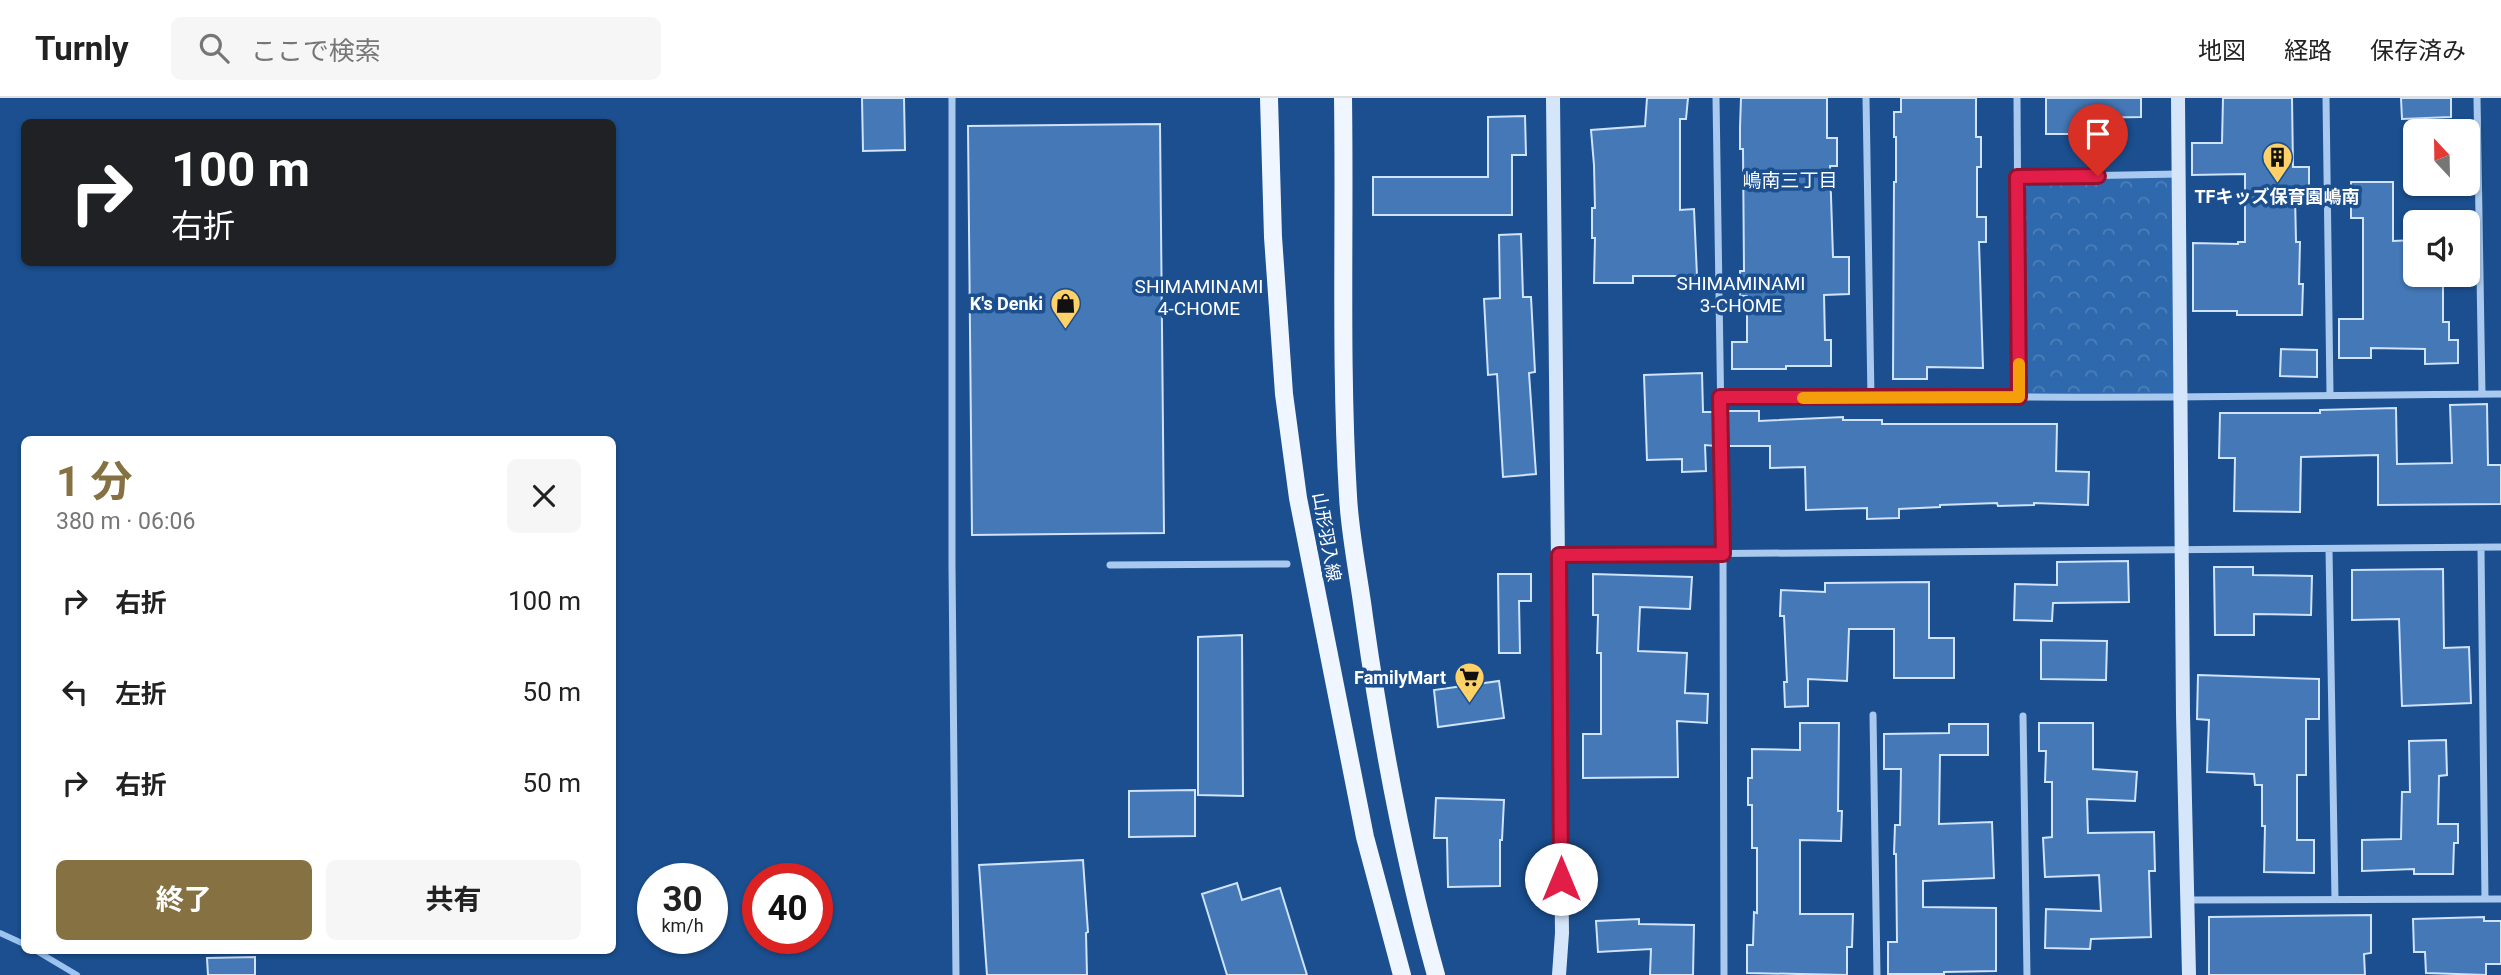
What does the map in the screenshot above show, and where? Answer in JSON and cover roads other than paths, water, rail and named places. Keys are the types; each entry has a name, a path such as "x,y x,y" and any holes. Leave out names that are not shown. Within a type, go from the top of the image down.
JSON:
{"main road":[{"name":"山形羽入線","path":"1269,98 1273,237 1283,380 1298,498 1364,837 1402,975"},
{"name":"山形羽入線","path":"1343,98 1342,334 1348,498 1392,792 1436,975"}],"street":[{"path":"952,98 952,566 956,975"},
{"path":"1553,98 1562,933 1559,975"},
{"path":"1716,98 1723,554 1724,975"},
{"path":"1866,98 1871,398"},
{"path":"2017,98 2019,397"},
{"path":"2178,98 2189,975"},
{"path":"2326,98 2330,394"},
{"path":"2477,98 2482,394"},
{"path":"2017,177 2179,174"},
{"path":"1720,397 2181,398 2330,394 2501,394"},
{"path":"1559,555 2501,547"},
{"path":"2481,548 2485,899"},
{"path":"2329,549 2335,899"},
{"path":"1110,565 1287,564"},
{"path":"1873,715 1877,975"},
{"path":"2023,716 2027,975"},
{"path":"2187,900 2501,899"}],"waterway":[{"path":"0,933 21,943"},
{"path":"42,954 77,975"}],"place":[{"name":"TFキッズ保育園嶋南","path":"2277,185"},
{"name":"K's Denki","path":"1066,330"},
{"name":"FamilyMart","path":"1469,704"}],"district":[{"name":"嶋南三丁目","path":"1790,180"},
{"name":"SHIMAMINAMI 3-CHOME","path":"1741,294"},
{"name":"SHIMAMINAMI 4-CHOME","path":"1199,297"}]}
